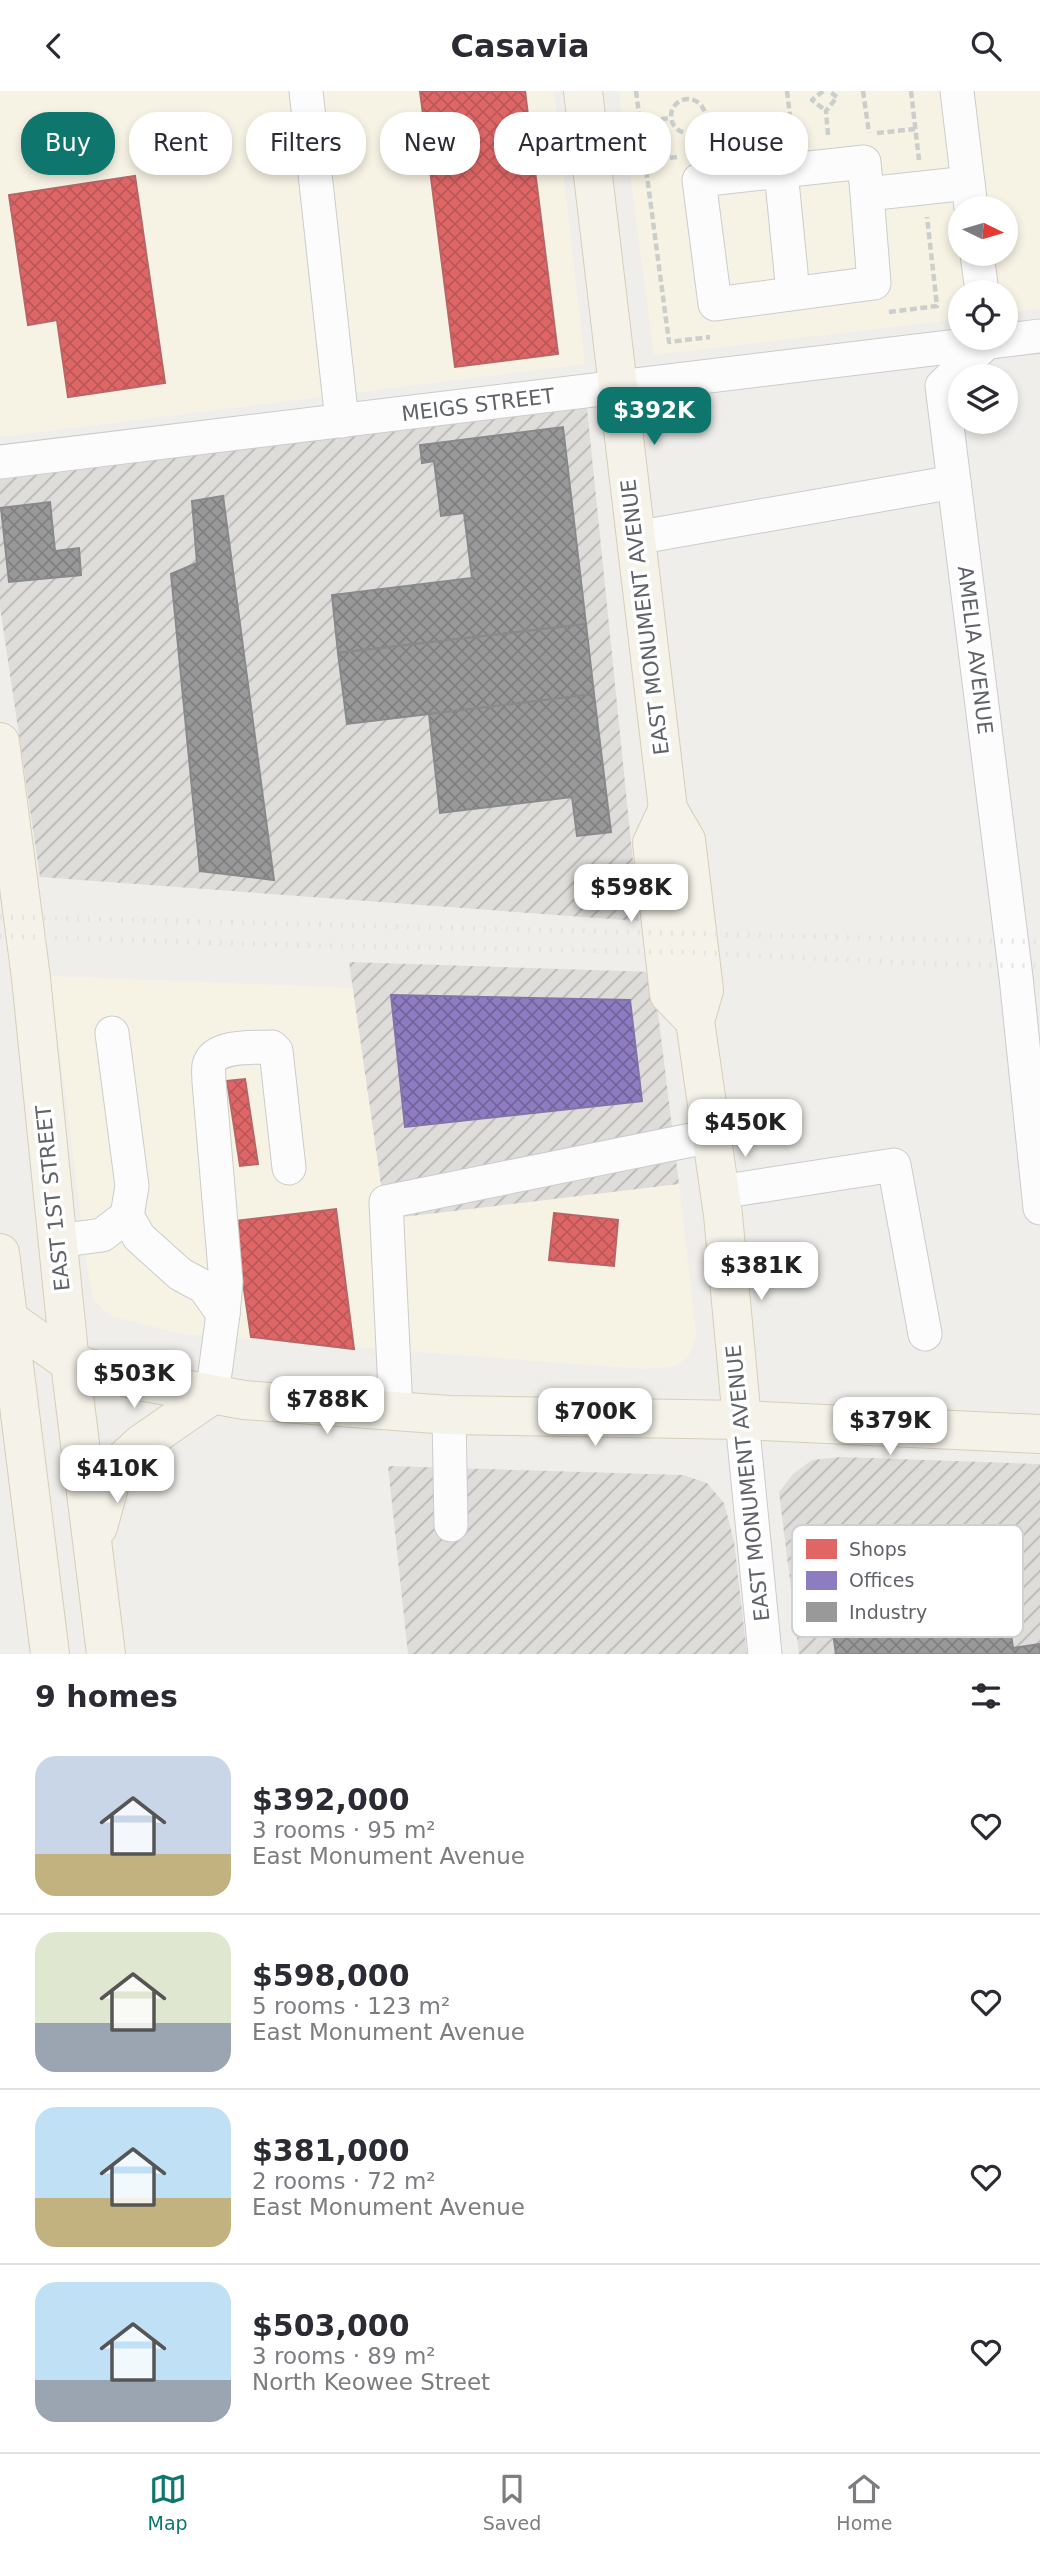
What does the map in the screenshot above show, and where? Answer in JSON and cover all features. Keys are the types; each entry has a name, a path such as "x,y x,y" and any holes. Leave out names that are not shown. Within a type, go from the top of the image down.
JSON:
{"main road":[{"name":"EAST MONUMENT AVENUE","path":"583,91 668,809 686,841 704,991 695,1021 720,1192 742,1420"},
{"name":"EAST 1ST STREET","path":"0,742 32,978 69,1363 106,1654"},
{"path":"0,1253 7,1374 50,1654"},
{"path":"4,1315 69,1363 212,1395 278,1403 449,1415 742,1420 1040,1434"},
{"path":"7,1374 69,1363"},
{"path":"93,1549 114,1469 141,1444 212,1395"}],"street":[{"path":"306,91 342,421"},
{"path":"867,194 970,196 957,91"},
{"path":"744,175 699,180 715,303 874,283 864,162 808,168"},
{"path":"789,175 793,293"},
{"name":"MEIGS STREET","path":"1018,337 1040,336"},
{"name":"MEIGS STREET","path":"0,462 617,389 948,344"},
{"name":"AMELIA AVENUE","path":"976,350 942,386 1016,977 1033,1162 1040,1208"},
{"path":"635,538 954,482"},
{"path":"112,1033 132,1186 127,1216 139,1237 180,1274 204,1287 223,1314"},
{"path":"212,1395 226,1282 209,1082 209,1063 218,1054 272,1047 276,1051 289,1168"},
{"path":"396,1411 386,1202 711,1136"},
{"path":"720,1192 894,1165 925,1334"},
{"path":"57,1241 102,1235 127,1216"},
{"path":"449,1415 450,1525"},
{"name":"EAST MONUMENT AVENUE","path":"742,1420 765,1654"}],"path":[{"path":"636,91 639,112"},
{"path":"684,91 685,98"},
{"path":"787,91 788,112"},
{"path":"822,91 812,100 826,111"},
{"path":"829,91 836,97 826,111 829,139"},
{"path":"863,91 869,134"},
{"path":"671,112 672,107 685,98 702,105 704,117 698,132 692,135 677,130 671,120"}],"shaded area":[{"path":"0,91 554,91 556,112 494,112 494,175 564,175 585,364 0,437"},
{"path":"619,91 1040,91 1040,309 1018,312 1018,280 948,280 948,321 654,355 630,175 671,175 671,112 622,112"},
{"path":"587,408 639,921 40,877 0,607 0,478"},
{"path":"349,962 653,972 679,1184 386,1219"},
{"path":"50,976 353,988 386,1219 679,1184 696,1335 689,1355 676,1366 644,1369 182,1334 111,1316 94,1301 89,1279"},
{"path":"841,1457 1040,1464 1040,1654 799,1654 797,1637 1023,1637 1023,1525 792,1525 792,1597 779,1492 793,1474 812,1460"},
{"path":"388,1466 683,1475 707,1483 724,1503 734,1541 747,1654 408,1654"}],"building: Shops":[{"path":"420,91 525,91 528,112 494,112 494,175 536,175 558,354 455,367 431,175 480,175 480,112 423,112"},
{"path":"135,176 165,383 68,397 57,320 28,325 9,195"},
{"path":"245,1079 258,1164 240,1166 227,1081"},
{"path":"336,1209 354,1349 251,1337 234,1221"},
{"path":"554,1213 618,1220 614,1266 549,1260"}],"building: Offices":[{"path":"391,995 630,1000 642,1101 405,1127"}],"building: Industry":[{"path":"563,427 586,624 338,653 332,595 472,578 464,513 441,516 434,461 422,463 420,445"},
{"path":"223,496 274,880 200,871 171,574 197,563 192,501"},
{"path":"50,502 55,551 79,548 81,575 9,582 1,508"},
{"path":"586,624 594,694 347,724 338,653"},
{"path":"594,694 611,832 577,836 572,797 440,813 429,714"},
{"path":"834,1637 1011,1637 1013,1648 1040,1644 1040,1654 836,1654"}],"railway":[{"path":"0,917 1040,942"},
{"path":"0,936 289,945 682,952 935,964 1040,966"}]}
